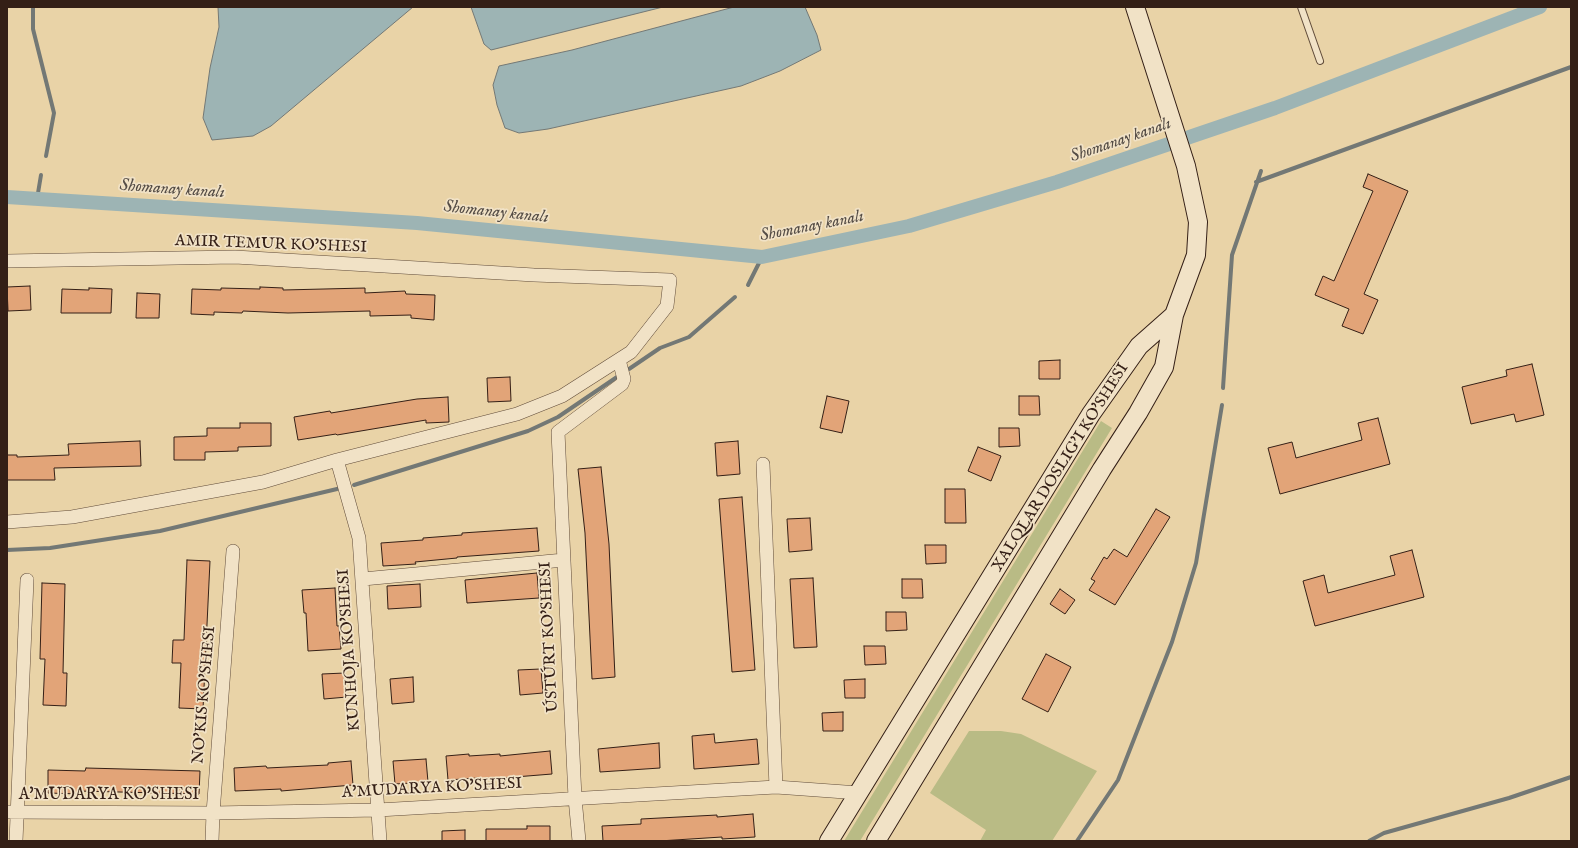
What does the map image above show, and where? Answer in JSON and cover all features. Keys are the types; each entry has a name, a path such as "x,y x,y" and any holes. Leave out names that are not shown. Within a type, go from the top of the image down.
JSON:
{"main road":[{"path":"876,841 1102,469 1138,413 1164,367 1174,315 1196,255 1198,222 1186,166 1135,7"},
{"name":"XALQLAR DOSLIG'I KO'SHESI","path":"829,841 1091,414 1139,346 1174,315"}],"street":[{"name":"AMIR TEMUR KO'SHESI","path":"7,260 235,257 534,275 670,280 667,306 631,352 619,360"},
{"name":"ÚSTÚRT KO'SHESI","path":"579,841 575,798 558,432 622,384 624,379 619,360"},
{"path":"7,522 72,517 263,482 337,460 517,414 562,396 619,360"},
{"name":"KUNHOJA KO'SHESI","path":"337,460 359,538 380,841"},
{"path":"763,464 776,787"},
{"name":"NO'KIS KO'SHESI","path":"212,841 233,551"},
{"path":"363,579 564,560"},
{"path":"16,841 12,812 27,580"},
{"name":"A'MUDARYA KO'SHESI","path":"12,812 213,813 378,810 776,787 859,793"}],"lane":[{"path":"1301,7 1320,61"}],"green space":[{"path":"1101,421 1112,428 860,841 844,841"},
{"path":"969,731 1001,731 1021,734 1097,771 1052,841 980,841 986,830 930,793"}],"water":[{"path":"218,7 413,7 271,126 253,136 212,140 203,118 210,68 219,27"},
{"path":"471,7 663,7 491,50 484,44"},
{"path":"734,7 805,7 817,35 821,50 780,71 741,86 548,129 519,133 505,128 497,105 493,85 499,66 572,50"}],"building":[{"path":"1368,174 1408,191 1364,294 1378,300 1363,334 1342,326 1349,309 1315,295 1323,276 1334,281 1373,191 1363,187"},
{"path":"30,286 31,310 8,311 7,287"},
{"path":"260,287 283,288 283,290 365,288 365,293 405,291 406,294 435,295 434,320 411,318 411,315 370,316 370,311 288,313 243,311 242,313 214,312 214,315 191,314 192,289 260,289"},
{"path":"89,288 112,289 111,313 61,313 62,289 89,290"},
{"path":"137,293 160,294 159,318 136,318"},
{"path":"1060,360 1060,379 1039,379 1039,361"},
{"path":"1532,364 1544,415 1516,422 1514,414 1471,424 1462,387 1507,376 1506,370"},
{"path":"510,377 511,401 488,402 487,378"},
{"path":"827,396 849,401 842,433 820,428"},
{"path":"1019,396 1039,396 1040,415 1019,415"},
{"path":"448,397 449,422 426,423 426,420 298,440 294,417 330,411 331,413 417,399"},
{"path":"1378,418 1390,464 1280,494 1268,448 1292,442 1296,458 1362,440 1358,423"},
{"path":"240,423 271,423 271,446 238,447 238,451 205,452 205,460 174,460 174,437 207,436 207,428 240,428"},
{"path":"999,428 1019,428 1020,446 999,447"},
{"path":"140,441 141,466 54,468 55,480 7,480 7,455 17,455 17,457 69,455 68,444"},
{"path":"738,441 740,474 717,476 715,443"},
{"path":"978,447 1001,456 991,481 968,471"},
{"path":"601,467 609,544 615,677 592,679 585,533 578,469"},
{"path":"945,489 965,489 966,523 945,523"},
{"path":"742,497 755,670 732,672 719,499"},
{"path":"1156,509 1170,517 1115,605 1089,590 1095,581 1091,579 1104,557 1107,559 1114,549 1127,557"},
{"path":"810,518 812,550 789,552 787,519"},
{"path":"537,528 539,551 457,557 415,562 416,564 383,566 381,543 423,540 423,538 462,535 462,533"},
{"path":"925,545 946,545 946,563 926,564"},
{"path":"1412,550 1424,597 1315,626 1303,581 1324,575 1328,593 1395,575 1390,556"},
{"path":"187,560 210,561 203,709 179,708 181,663 172,663 173,640 184,640"},
{"path":"537,573 539,598 467,603 465,580"},
{"path":"813,578 817,647 794,648 790,579"},
{"path":"902,579 922,579 923,598 902,598"},
{"path":"42,583 65,584 63,673 67,673 66,706 43,705 45,659 40,659"},
{"path":"420,584 421,607 388,609 387,586"},
{"path":"335,588 337,626 339,626 341,649 308,651 306,613 304,613 302,590"},
{"path":"1060,589 1075,600 1065,614 1050,604"},
{"path":"886,612 906,612 907,630 886,631"},
{"path":"864,646 885,646 886,664 865,665"},
{"path":"1046,654 1071,667 1048,712 1022,699"},
{"path":"541,669 543,693 520,695 518,670"},
{"path":"345,673 347,697 324,699 322,674"},
{"path":"413,677 414,702 392,704 390,679"},
{"path":"865,679 865,698 845,698 844,680"},
{"path":"843,712 843,731 823,731 822,713"},
{"path":"714,734 715,743 757,739 759,764 694,769 692,736"},
{"path":"659,743 660,768 600,772 598,749"},
{"path":"550,751 552,774 478,780 478,778 448,780 446,756 500,754 500,756"},
{"path":"426,759 428,782 395,784 393,761"},
{"path":"351,761 353,785 281,791 281,789 235,791 234,768 328,765 328,763"},
{"path":"86,768 200,771 199,794 80,791 80,794 48,793 48,770 85,771"},
{"path":"753,814 755,837 722,839 722,837 659,841 603,841 602,826 641,824 641,819 717,815 717,817"},
{"path":"527,826 550,826 550,841 486,841 486,829 527,829"},
{"path":"465,830 465,841 442,841 442,831"}],"waterway":[{"path":"33,7 33,29 54,113 46,156"},
{"name":"Shomanay kanalı","path":"7,197 417,223 762,257 909,226 1057,182 1275,108 1540,7"},
{"path":"1256,182 1571,67"},
{"path":"1223,388 1232,255 1261,171"},
{"path":"37,199 41,175"},
{"path":"748,285 762,257"},
{"path":"629,369 660,348 689,337 735,297"},
{"path":"354,485 528,431 558,417 617,377"},
{"path":"1077,841 1118,780 1172,642 1196,563 1222,405"},
{"path":"7,550 50,548 160,531 337,489"},
{"path":"1369,841 1384,833 1509,798 1571,777"}]}
